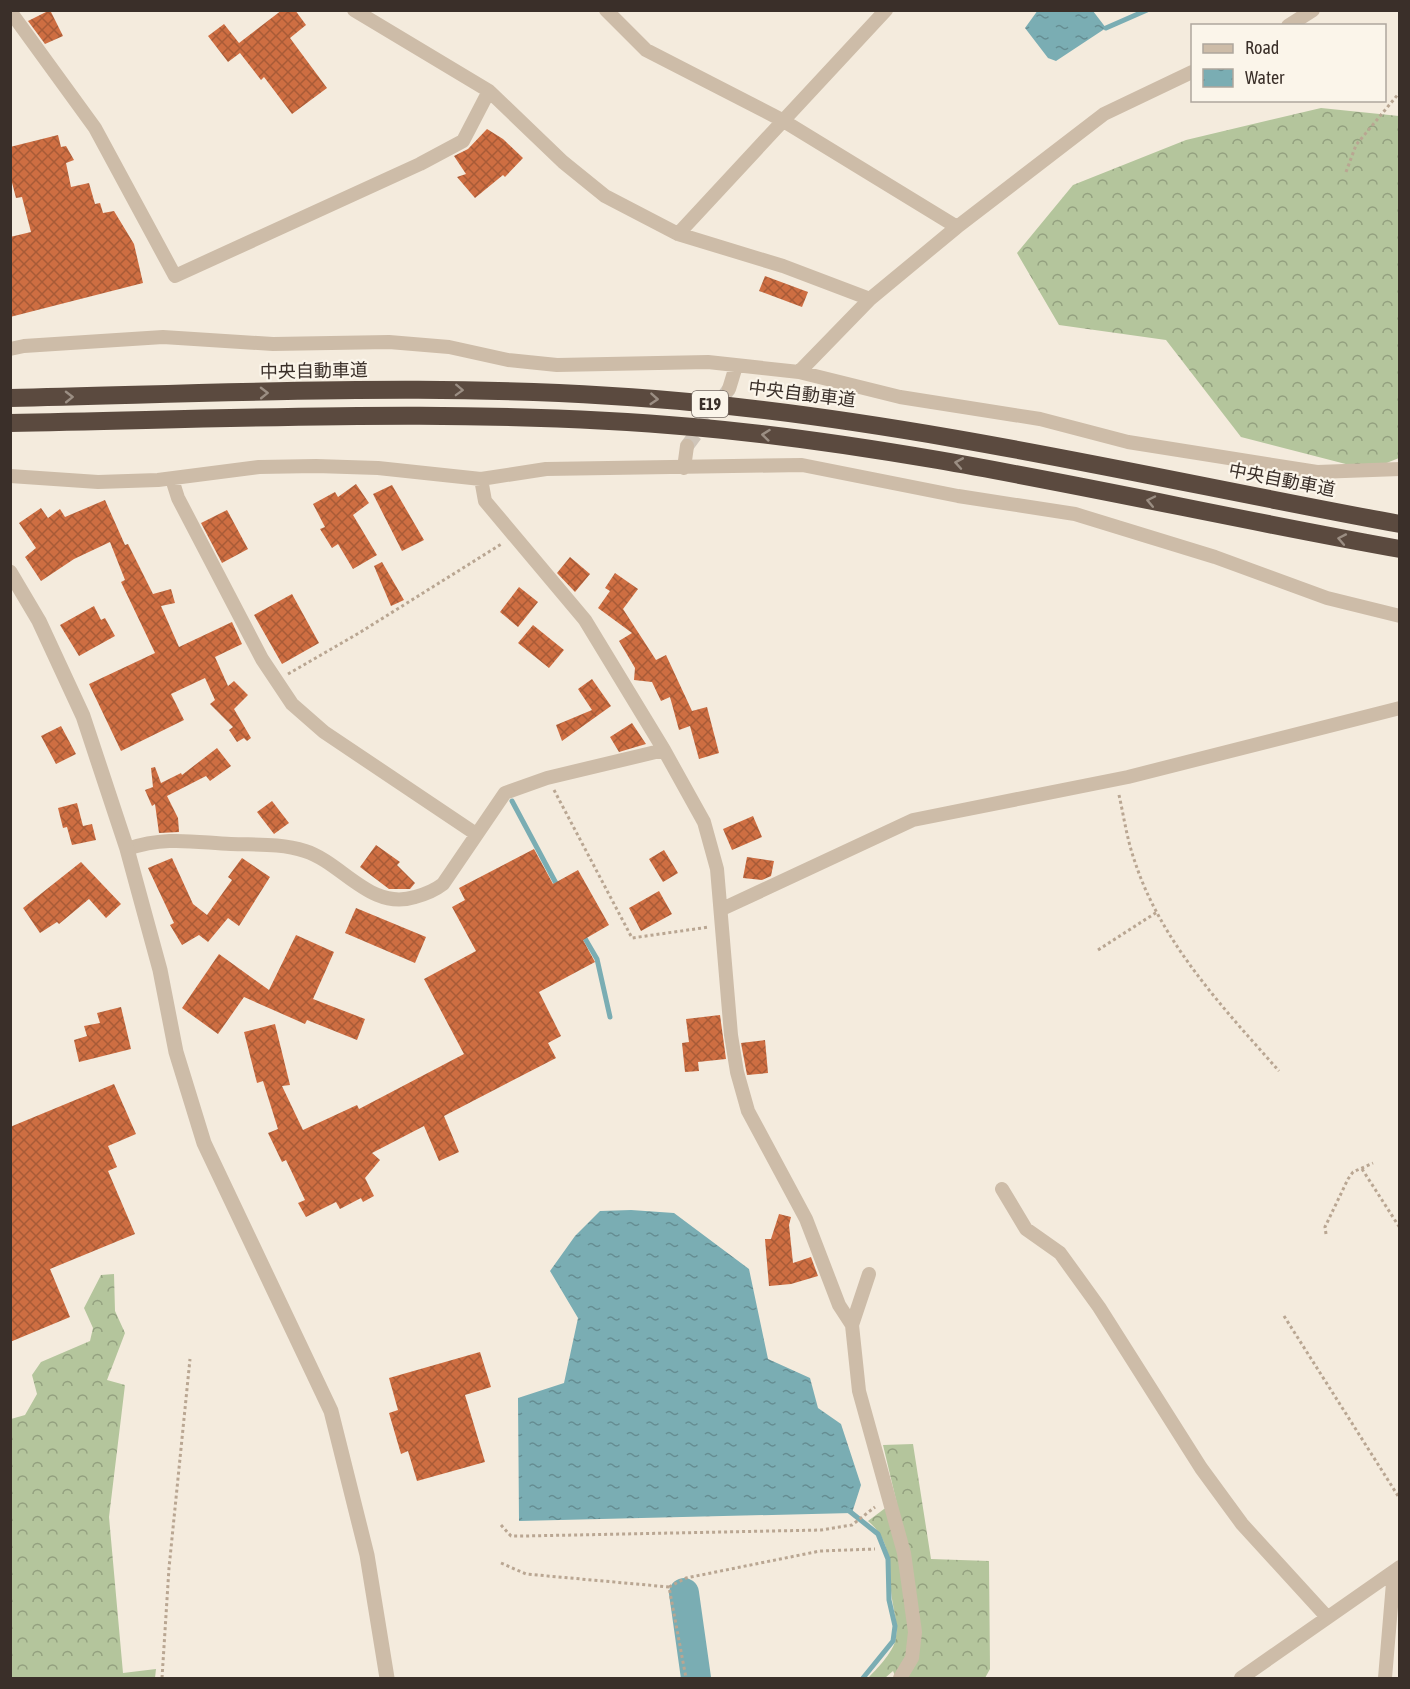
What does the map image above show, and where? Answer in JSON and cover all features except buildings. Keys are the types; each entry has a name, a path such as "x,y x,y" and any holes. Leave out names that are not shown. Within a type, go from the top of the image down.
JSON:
{"highway":[{"name":"中央自動車道","path":"10,398 450,390 591,395 699,403 825,417 1032,451 1400,524"},
{"name":"E19","path":"10,423 454,416 592,420 693,427 824,441 926,458 1400,549"}],"street":[{"path":"354,10 489,92 562,162 604,196 678,234 783,266 870,299"},
{"path":"606,10 646,50 782,120 957,227"},
{"path":"678,234 886,10"},
{"path":"1291,24 1313,10"},
{"path":"10,11 95,128 174,276 420,164 463,141 489,92"},
{"path":"799,372 870,299 957,227 1104,114 1191,72"},
{"path":"10,349 24,346 163,337 273,344 389,342 449,348 508,360 556,365 708,362 799,372 900,397 1040,419 1128,442 1317,472 1400,469"},
{"path":"729,389 736,366"},
{"path":"684,468 687,446"},
{"path":"10,476 98,482 172,479 259,467 316,466 378,468 481,479 546,469 802,465 958,496 1075,514 1215,557 1327,598 1400,616"},
{"path":"172,479 178,498 276,681 292,704 324,732 476,834"},
{"path":"481,479 485,501 585,620 664,750 704,822 717,869 731,1035 737,1072 748,1111 806,1219 839,1305 852,1325"},
{"path":"10,572 39,621 83,716 127,849 160,970 176,1052 204,1143 331,1411 367,1555 387,1678"},
{"path":"722,909 913,820 1115,780 1400,708"},
{"path":"127,849 146,843 182,839 284,846 307,851 382,898 404,900 435,891 443,884 505,794 548,778 664,750"},
{"path":"1002,1189 1026,1229 1060,1253 1092,1298 1201,1468 1242,1524 1327,1617"},
{"path":"869,1274 852,1325 859,1391 904,1552 915,1632 912,1658 900,1678"},
{"path":"1241,1678 1397,1569"},
{"path":"1385,1678 1397,1569"}],"path":[{"path":"1346,172 1356,145 1400,92"},
{"path":"276,681 358,633 514,535"},
{"path":"548,778 632,938 723,925"},
{"path":"1115,780 1135,862 1162,923 1223,1008 1279,1071"},
{"path":"1098,950 1157,912"},
{"path":"1326,1234 1325,1227 1348,1179 1353,1172 1373,1163"},
{"path":"1362,1168 1400,1228"},
{"path":"1284,1316 1400,1499"},
{"path":"162,1678 169,1568 190,1359"},
{"path":"501,1525 511,1536 821,1530 852,1525 869,1513"},
{"path":"501,1563 526,1574 669,1587 686,1578 820,1551 875,1549"},
{"path":"669,1587 686,1678"}],"green space":[{"path":"1321,108 1399,116 1399,458 1369,470 1241,437 1166,340 1059,325 1017,253 1073,185 1186,140"},
{"path":"114,1274 115,1311 125,1333 107,1380 125,1385 109,1517 123,1673 156,1669 155,1678 11,1678 11,1419 25,1415 37,1394 32,1375 41,1362 90,1341 93,1328 84,1308 101,1275"},
{"path":"913,1444 931,1559 989,1561 990,1669 985,1678 896,1678 893,1671 885,1678 868,1678 891,1650 895,1641 896,1620 886,1547 876,1529 868,1521 884,1509 897,1504 883,1445"}],"water":[{"path":"1038,10 1093,11 1106,28 1056,61 1048,58 1025,28"},
{"path":"631,1210 674,1213 749,1269 768,1359 810,1378 818,1408 841,1424 861,1485 852,1513 519,1521 518,1398 564,1383 578,1318 550,1271 575,1236 600,1211"}],"waterway":[{"path":"1106,28 1147,10"},
{"path":"512,801 558,887"},
{"path":"583,935 597,959 610,1017"},
{"path":"848,1510 878,1534 888,1559 889,1600 895,1626 893,1641 863,1678"},
{"path":"684,1593 696,1678"}],"tunnel":[{"path":"687,446 729,389"}]}
